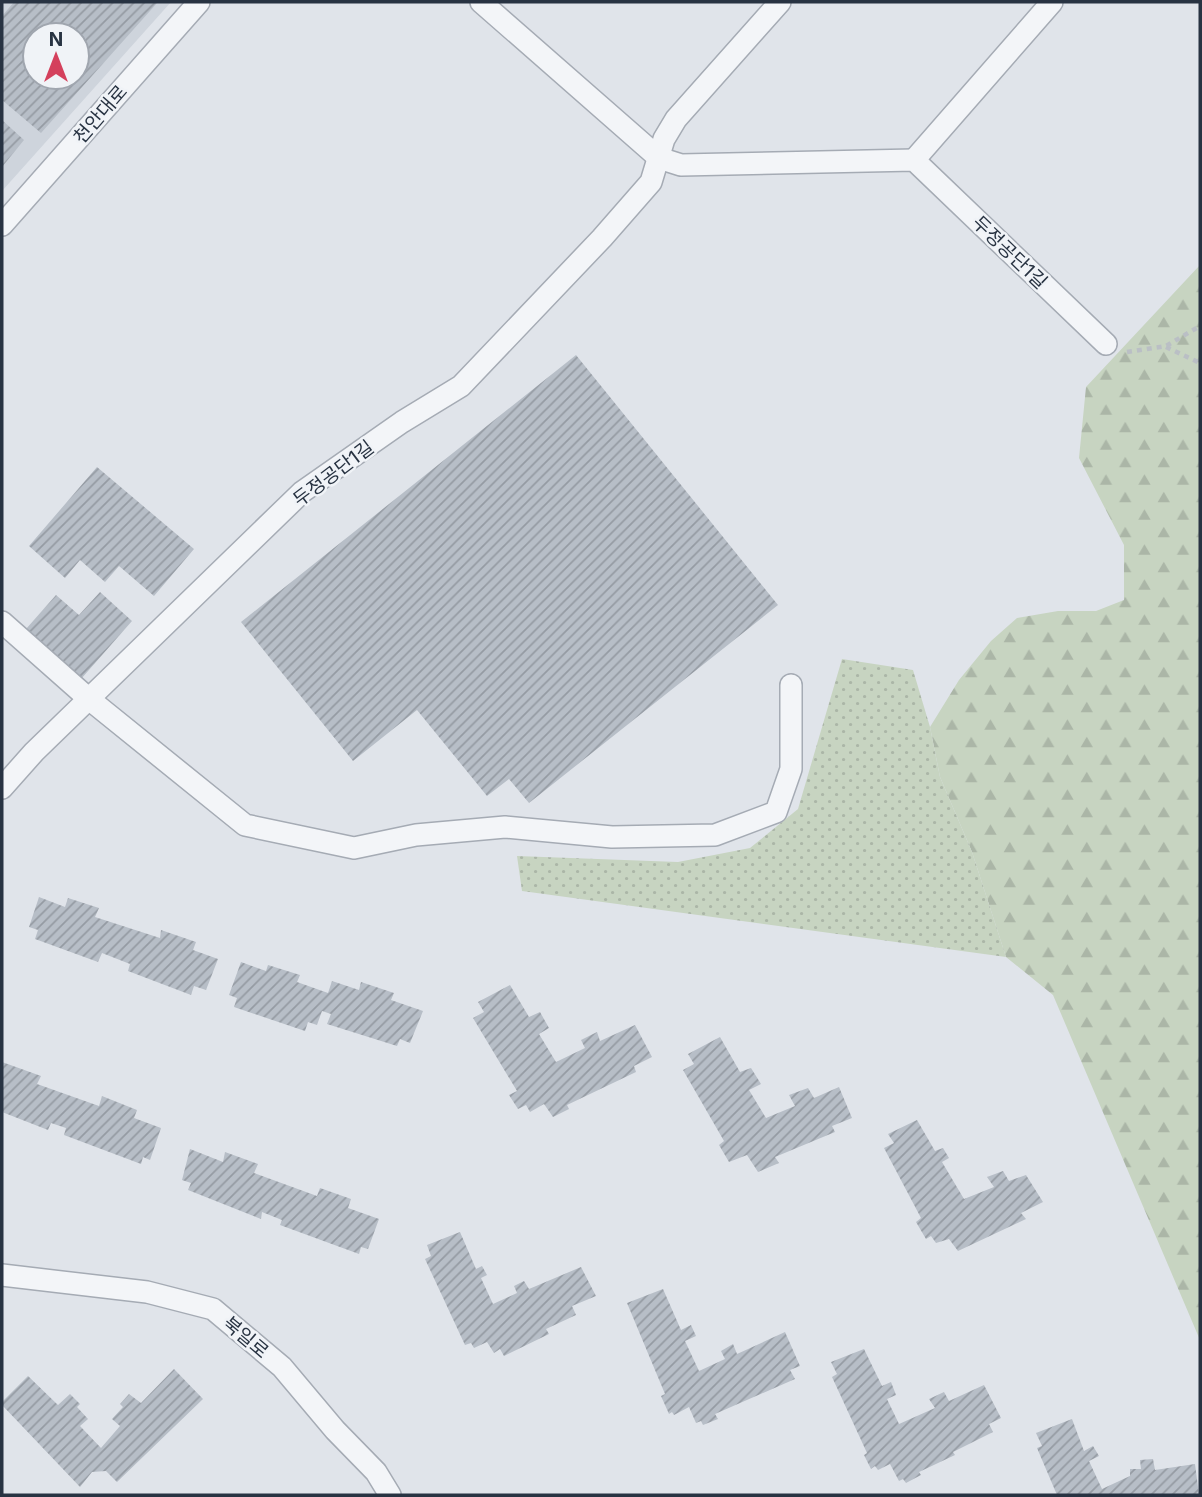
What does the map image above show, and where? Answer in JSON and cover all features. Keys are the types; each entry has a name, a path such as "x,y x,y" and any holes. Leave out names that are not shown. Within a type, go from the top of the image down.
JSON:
{"street":[{"name":"천안대로","path":"2,225 199,2"},
{"path":"481,2 659,158 681,164 914,160 1051,2"},
{"name":"두정공단1길","path":"2,789 34,752 302,492 402,422 461,386 601,239 651,182 664,139 676,119 780,2"},
{"name":"두정공단1길","path":"914,160 1106,344"},
{"path":"2,622 89,699 245,825 354,848 416,835 505,827 612,837 715,835 764,817 776,812 791,769 791,685"},
{"name":"북일로","path":"2,1275 147,1292 213,1309 282,1367 335,1430 376,1472 390,1495"}],"path":[{"path":"1106,344 1130,353 1166,346 1200,326"},
{"path":"1166,346 1200,363"}],"shaded area":[{"path":"2,2 171,2 2,191"}],"green space":[{"path":"1200,265 1200,1340 1053,995 1006,957 972,852 940,777 930,727 959,680 991,641 1017,618 1058,611 1096,611 1124,600 1124,545 1079,458 1086,387"},
{"path":"842,659 913,670 930,727 940,777 972,852 1006,957 522,891 517,856 678,862 750,848 798,809"}],"building":[{"path":"14,2 158,2 91,77 91,21 21,21 21,91 79,91 41,133 2,100 2,16"},
{"path":"2,120 24,140 2,167"},
{"path":"576,355 778,605 529,803 509,779 487,796 417,710 353,761 241,622"},
{"path":"97,467 194,549 154,596 119,566 105,582 80,560 65,578 29,546"},
{"path":"100,592 132,621 81,679 26,629 56,595 79,615"},
{"path":"39,897 65,907 68,898 99,908 95,917 160,938 161,930 196,942 193,950 218,959 206,990 194,986 191,995 128,971 130,964 102,953 98,962 35,939 38,930 29,927"},
{"path":"241,962 266,971 268,965 300,975 297,982 328,993 332,981 359,990 361,982 394,993 391,1000 423,1011 410,1043 400,1039 397,1046 327,1024 331,1014 322,1011 317,1025 308,1022 305,1031 234,1007 237,998 229,995"},
{"path":"510,985 529,1017 540,1012 549,1028 539,1034 556,1062 585,1048 581,1040 597,1032 600,1041 635,1025 652,1057 634,1066 636,1072 567,1105 569,1109 553,1117 544,1104 530,1112 526,1105 518,1109 509,1095 517,1091 473,1018 484,1012 478,1002"},
{"path":"720,1037 740,1072 751,1068 761,1084 749,1090 766,1118 795,1106 789,1095 808,1088 814,1098 839,1087 852,1118 832,1126 835,1132 775,1157 779,1163 758,1172 747,1155 729,1162 719,1145 724,1141 683,1070 694,1064 688,1054"},
{"path":"2,1062 41,1076 37,1084 99,1106 102,1096 137,1110 134,1118 161,1128 150,1160 143,1157 141,1164 64,1135 66,1128 51,1123 48,1130 2,1112"},
{"path":"917,1120 935,1151 943,1148 949,1158 942,1162 964,1199 994,1187 987,1177 1003,1171 1009,1181 1026,1175 1043,1202 1021,1213 1026,1219 958,1251 949,1239 936,1243 931,1236 926,1239 916,1222 921,1218 884,1148 894,1143 888,1134"},
{"path":"190,1149 223,1162 225,1152 258,1164 254,1173 317,1196 320,1188 351,1199 348,1208 379,1219 368,1249 361,1247 359,1254 280,1225 282,1220 262,1212 261,1219 188,1190 191,1183 182,1180"},
{"path":"460,1232 476,1269 482,1266 487,1275 481,1278 493,1304 517,1293 514,1286 524,1281 529,1289 581,1267 596,1296 572,1306 576,1315 546,1329 549,1334 504,1356 500,1349 494,1353 487,1342 474,1348 471,1343 465,1345 425,1259 431,1256 427,1245"},
{"path":"663,1289 681,1330 691,1325 696,1336 685,1341 699,1371 725,1359 721,1351 733,1344 737,1354 785,1332 800,1366 790,1370 795,1379 715,1414 718,1419 703,1425 701,1421 696,1423 689,1407 674,1415 672,1412 669,1414 661,1396 665,1394 627,1303"},
{"path":"864,1349 882,1386 891,1382 896,1395 887,1399 899,1424 935,1408 929,1399 944,1392 949,1401 984,1385 1001,1418 989,1424 993,1432 953,1452 955,1455 919,1472 921,1475 906,1483 903,1479 899,1481 890,1464 878,1470 875,1466 871,1469 864,1455 867,1453 832,1377 837,1374 831,1362"},
{"path":"174,1369 203,1399 117,1482 106,1471 92,1472 80,1487 2,1405 28,1376 58,1405 70,1394 80,1404 77,1407 88,1419 80,1426 101,1448 120,1426 112,1419 123,1407 120,1404 129,1394 141,1403"},
{"path":"1072,1419 1084,1451 1093,1446 1099,1456 1089,1461 1102,1489 1130,1476 1130,1469 1141,1469 1140,1460 1153,1459 1155,1470 1195,1464 1199,1495 1057,1495 1037,1448 1042,1446 1036,1433"}]}
